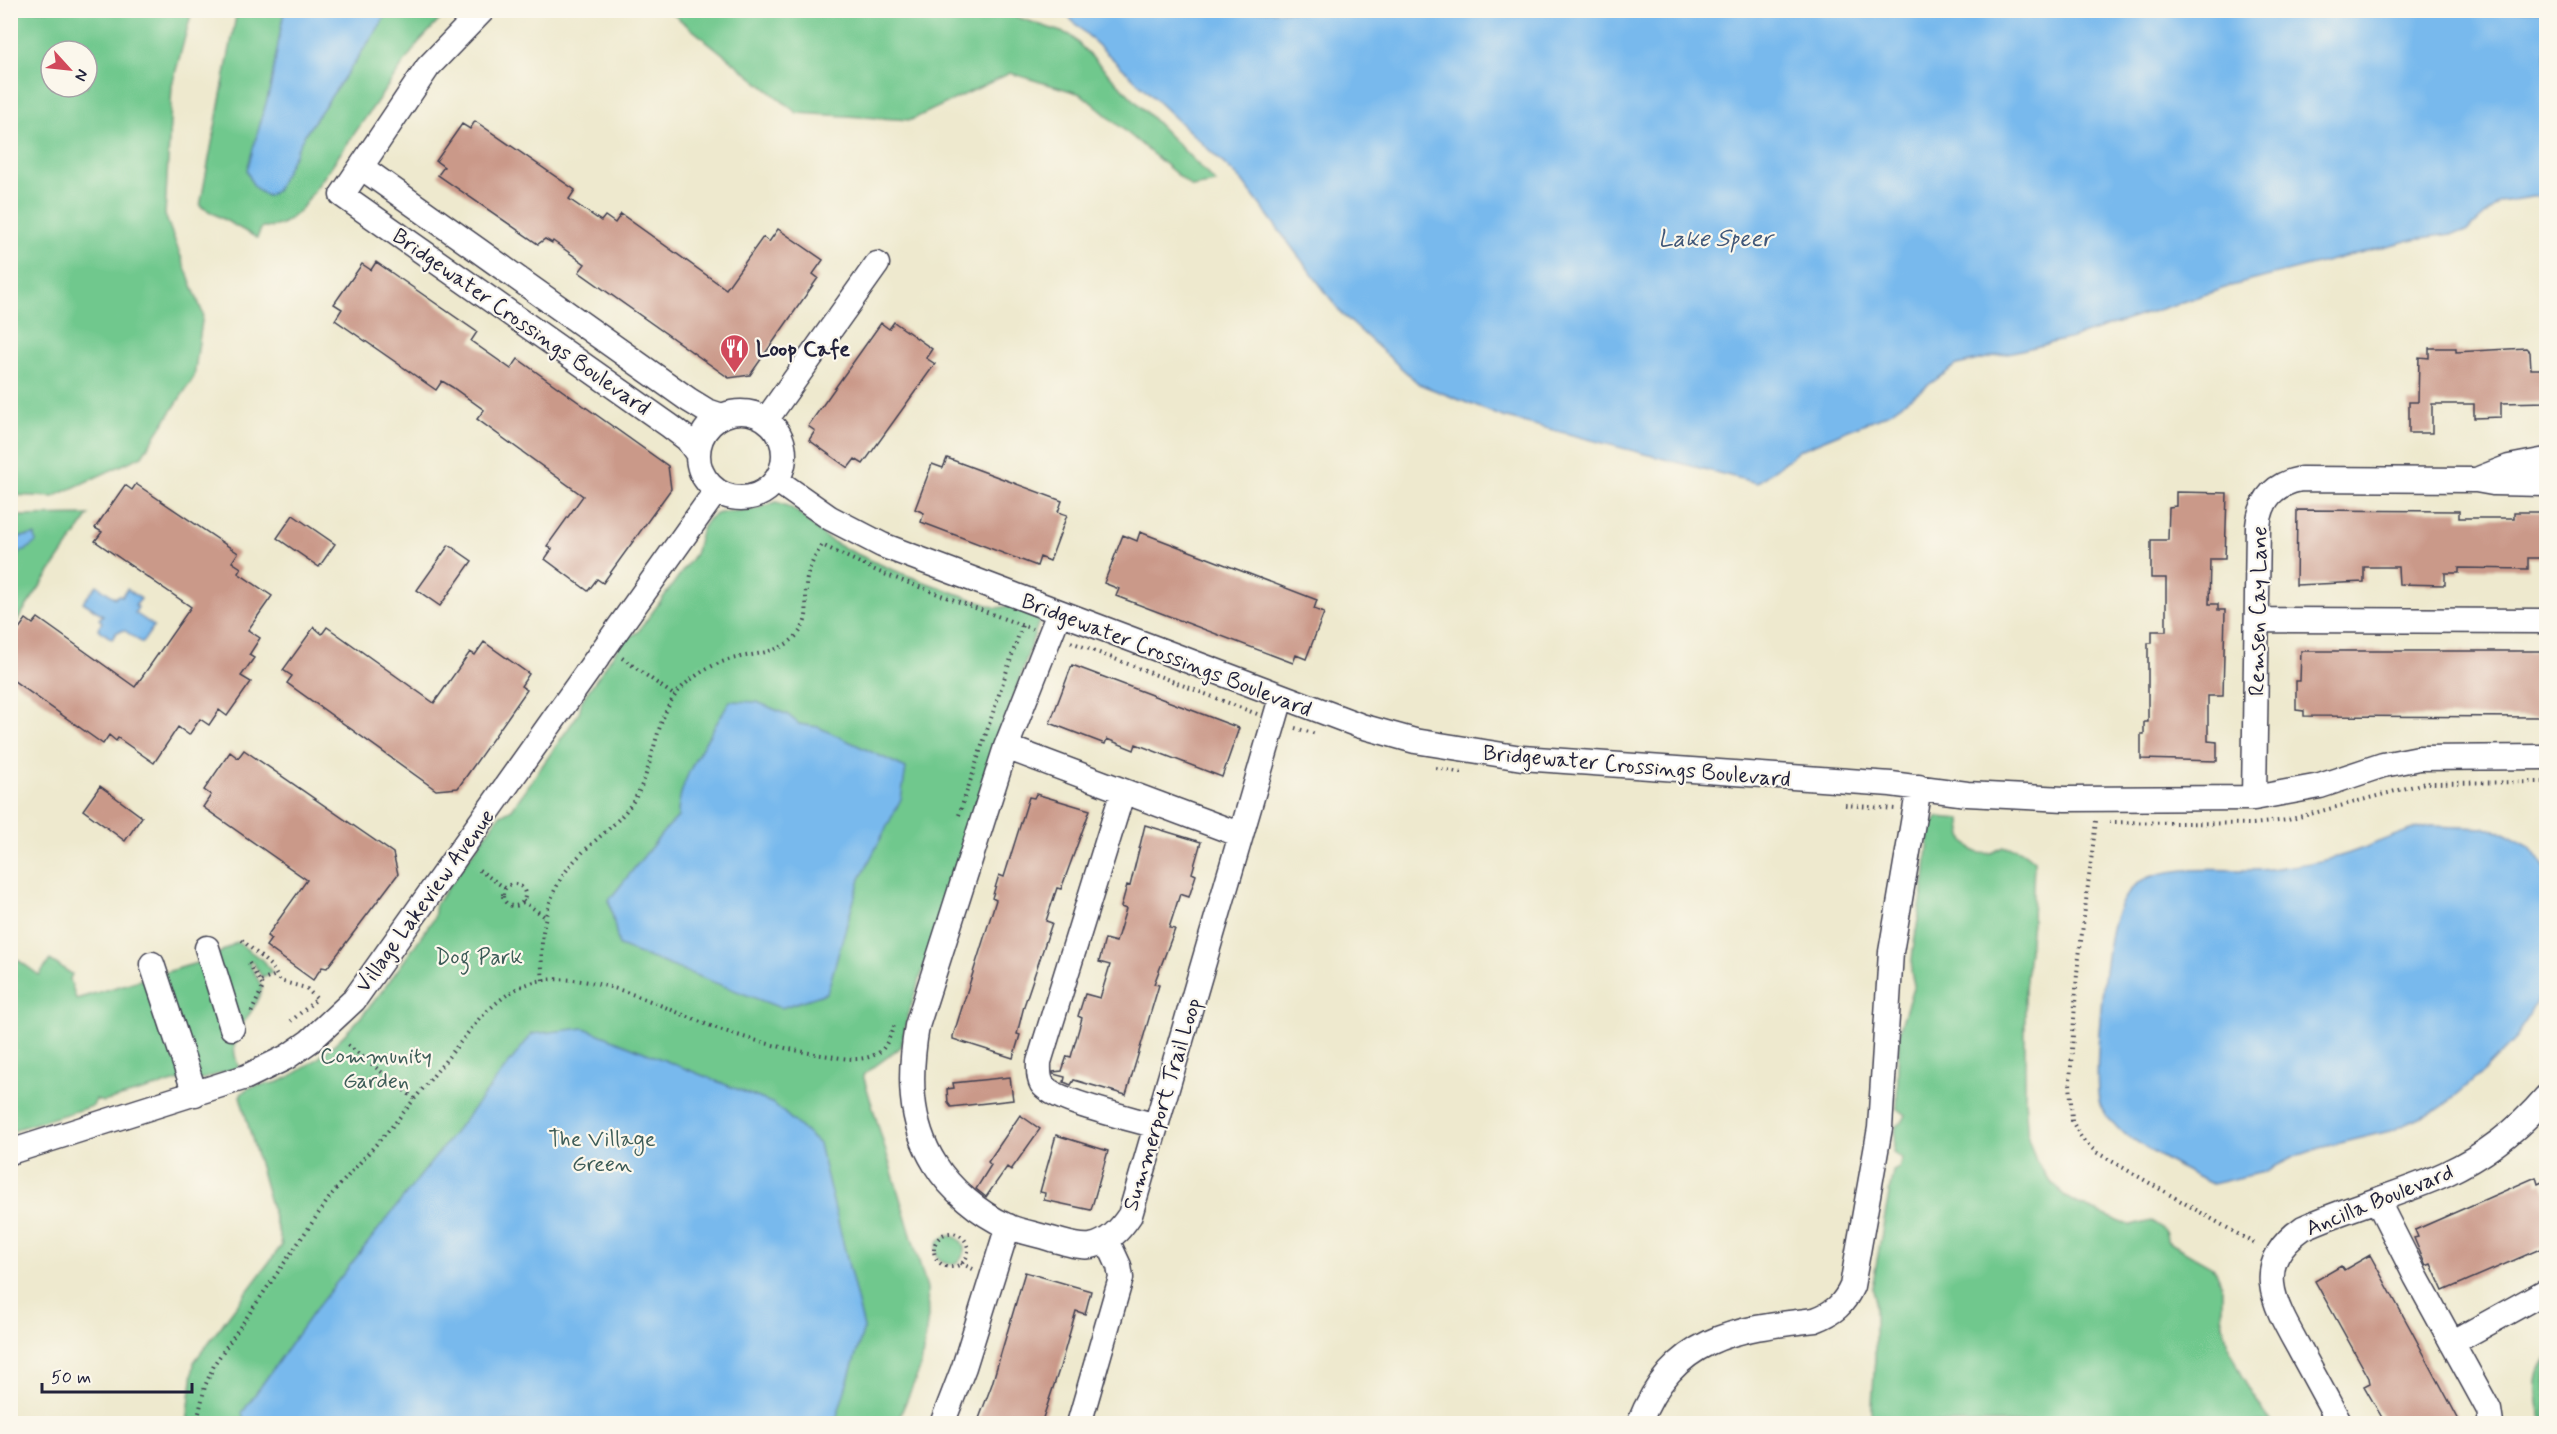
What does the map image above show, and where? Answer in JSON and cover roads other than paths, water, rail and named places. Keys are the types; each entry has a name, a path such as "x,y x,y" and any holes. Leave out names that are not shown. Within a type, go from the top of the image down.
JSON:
{"street":[{"path":"361,167 428,67 483,10"},
{"name":"Bridgewater Crossings Boulevard","path":"698,453 687,439 670,426 342,195 361,167 689,400 707,411 722,416"},
{"path":"766,420 878,264"},
{"path":"744,412 766,420 780,437 783,448 781,471 776,480 768,489 748,498 736,498 716,491 702,474 698,453 705,431 722,416 744,412"},
{"name":"Remsen Cay Lane","path":"2476,480 2509,467 2547,460"},
{"name":"Remsen Cay Lane","path":"2254,798 2259,514 2270,493 2279,486 2301,479 2476,480 2493,483 2547,484"},
{"name":"Bridgewater Crossings Boulevard","path":"776,480 830,518 882,546 1281,698 1361,726 1416,741 1463,750 1522,758 1919,787 1967,794 2065,799 2254,798 2320,786 2383,765 2420,758 2547,757"},
{"name":"Village Lakeview Avenue","path":"10,1152 246,1077 287,1057 330,1024 354,1000 716,491"},
{"path":"1059,613 1006,747 917,1026 910,1087 915,1114 924,1142 935,1164 974,1205 1008,1226 1073,1245 1091,1246 1107,1240 1119,1266 1121,1278 1079,1424"},
{"path":"2257,620 2547,621"},
{"name":"Summerport Trail Loop","path":"1107,1240 1119,1231 1130,1215 1281,698"},
{"path":"1006,747 1241,835"},
{"path":"1639,1424 1652,1397 1663,1381 1682,1361 1708,1342 1745,1329 1824,1317 1841,1305 1852,1286 1880,1128 1889,969 1919,787"},
{"path":"1123,791 1039,1062 1039,1074 1043,1085 1059,1097 1156,1126"},
{"path":"207,948 232,1028"},
{"path":"152,964 195,1094"},
{"name":"Ancilla Boulevard","path":"2340,1424 2276,1306 2272,1294 2271,1274 2285,1243 2302,1228 2426,1182 2464,1164 2500,1142 2547,1098"},
{"path":"2377,1200 2488,1410 2491,1424"},
{"path":"942,1424 964,1367 1008,1226"},
{"path":"2451,1343 2547,1291"}],"water":[{"path":"284,11 387,11 381,24 304,136 276,191 268,196 254,186 247,170 270,89"},
{"name":"Lake Speer","path":"1062,11 2546,11 2546,195 2499,202 2466,232 2414,239 2231,286 2072,338 1957,365 1887,414 1800,450 1757,483 1503,417 1419,384 1342,314 1242,181"},
{"path":"35,535 36,542 25,551 20,551 11,572 11,538"},
{"path":"97,585 115,598 122,596 127,589 141,599 135,606 138,607 135,613 154,626 142,643 124,630 117,632 112,639 98,629 102,622 99,619 103,615 83,602"},
{"path":"730,701 757,702 788,715 799,724 818,727 906,768 901,799 860,879 827,993 781,1008 619,946 609,900 664,831 678,817 679,803 689,772"},
{"path":"2431,826 2485,828 2500,831 2530,847 2546,870 2546,976 2538,998 2517,1037 2483,1072 2437,1110 2390,1131 2320,1148 2294,1157 2264,1172 2212,1184 2150,1151 2108,1117 2101,1107 2098,1093 2100,1014 2107,956 2115,918 2124,898 2135,885 2168,872 2270,869 2315,862 2347,854 2403,833"},
{"path":"584,1028 774,1104 819,1144 864,1328 835,1423 245,1423 242,1413 311,1315 532,1034"}],"place":[{"name":"Loop Cafe","path":"735,374"}],"park label":[{"name":"Dog Park","path":"479,956"},
{"name":"Community Garden","path":"376,1068"},
{"name":"The Village Green","path":"602,1150"}]}
